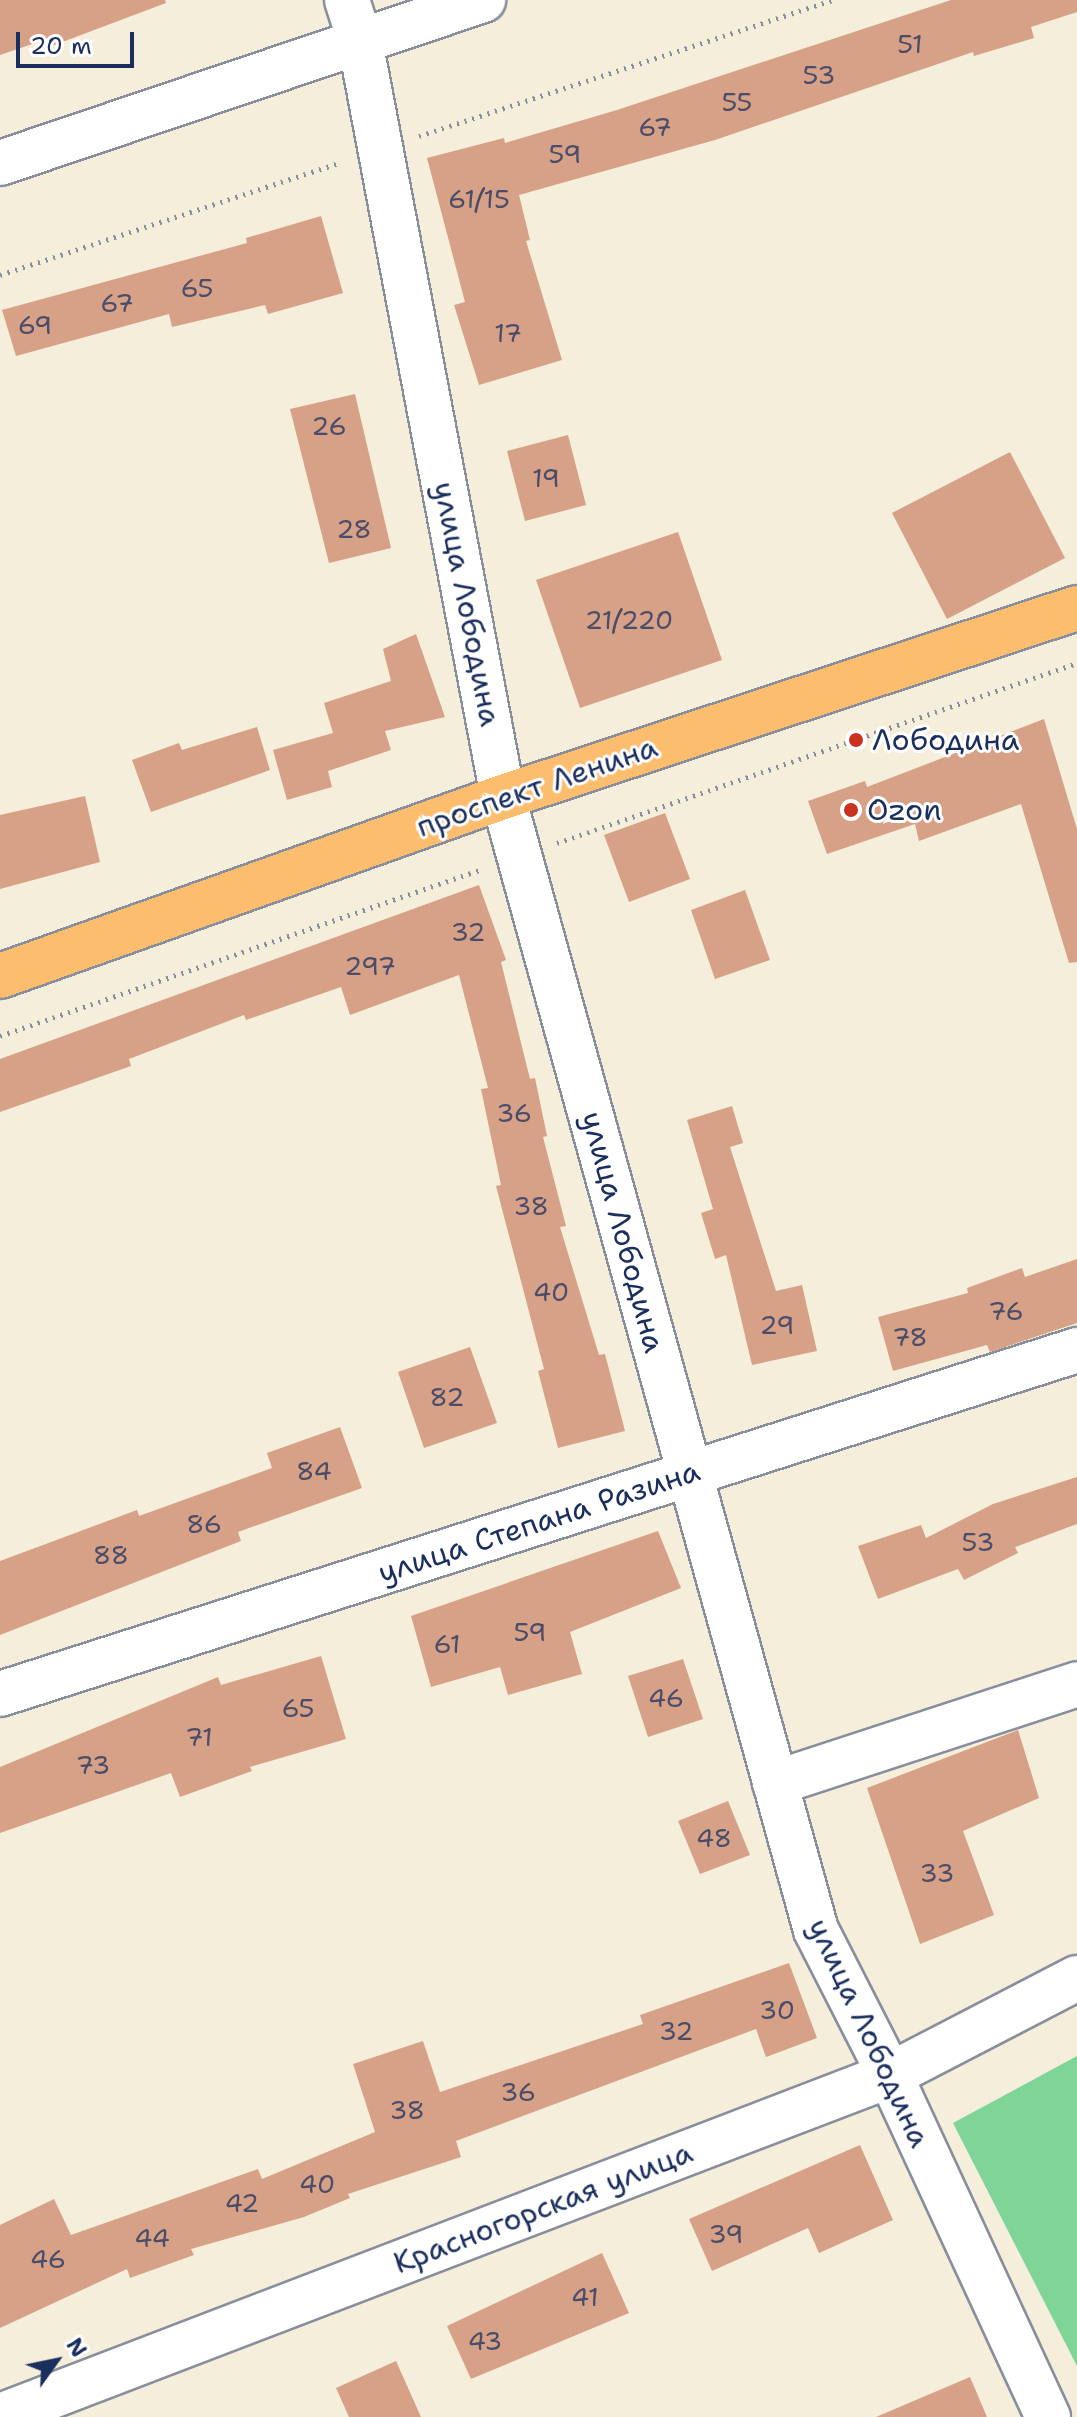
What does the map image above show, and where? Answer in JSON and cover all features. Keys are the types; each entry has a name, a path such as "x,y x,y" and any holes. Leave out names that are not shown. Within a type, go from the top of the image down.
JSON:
{"main road":[{"name":"проспект Ленина","path":"0,976 503,797 1077,608"}],"street":[{"name":"улица Лободина","path":"347,0 360,41 503,797 816,1930 890,2075 1048,2417"},
{"path":"0,163 483,0"},
{"name":"улица Степана Разина","path":"0,1694 1077,1350"},
{"path":"775,1783 1077,1684"},
{"name":"Красногорская улица","path":"0,2416 890,2075 1077,1978"}],"green space":[{"path":"1077,2056 1077,2366 953,2123"}],"building":[{"path":"0,0 165,0 166,3 41,50 38,42 0,55"},
{"path":"951,0 1077,0 1077,12 1031,27 1034,38 974,56 973,52 715,140 519,195 530,240 526,241 562,360 479,385 454,305 465,302 427,158 504,138 505,143 617,110"},
{"path":"321,216 343,293 268,314 265,305 172,327 169,314 16,356 2,310 247,243 246,238"},
{"path":"355,394 391,548 329,563 290,409"},
{"path":"568,435 586,505 525,521 507,451"},
{"path":"1010,452 1065,558 947,619 892,513"},
{"path":"678,532 722,660 580,708 536,580"},
{"path":"416,634 445,717 385,731 391,750 328,771 332,787 287,800 273,750 333,733 324,703 391,681 383,649"},
{"path":"1044,719 1077,829 1077,962 1069,963 1021,804 919,841 915,824 827,854 808,801 865,781 867,787"},
{"path":"257,727 270,770 151,812 132,760 179,743 182,750"},
{"path":"85,796 100,862 0,889 0,815"},
{"path":"665,813 690,879 629,902 604,835"},
{"path":"479,885 506,960 501,962 530,1079 535,1078 547,1136 543,1137 566,1226 560,1227 599,1355 605,1354 625,1431 558,1448 538,1371 544,1369 496,1186 501,1185 481,1089 488,1088 459,975 350,1015 341,987 246,1020 244,1015 129,1059 131,1066 0,1112 0,1059"},
{"path":"745,890 770,960 715,979 691,910"},
{"path":"732,1106 743,1143 730,1147 776,1291 802,1285 817,1351 752,1365 726,1255 715,1259 701,1213 713,1209 687,1120"},
{"path":"1077,1259 1077,1323 990,1352 987,1345 893,1371 878,1317 968,1293 967,1288 1022,1268 1025,1277"},
{"path":"470,1347 497,1423 424,1448 398,1372"},
{"path":"340,1427 362,1488 238,1532 241,1541 0,1635 0,1561 137,1510 139,1516 272,1468 267,1453"},
{"path":"1077,1477 1077,1524 1015,1547 1018,1553 964,1580 958,1569 878,1599 858,1546 921,1525 926,1538 993,1504"},
{"path":"658,1531 681,1588 570,1632 582,1674 508,1695 500,1667 431,1687 411,1616"},
{"path":"321,1656 346,1739 250,1767 252,1771 180,1797 171,1773 0,1833 0,1767 218,1677 221,1685"},
{"path":"683,1659 703,1719 648,1737 628,1676"},
{"path":"1018,1730 1039,1798 963,1831 994,1915 920,1944 867,1788"},
{"path":"728,1801 750,1855 700,1874 678,1821"},
{"path":"789,1963 817,2038 766,2057 756,2029 456,2141 461,2157 348,2194 350,2198 304,2217 191,2249 194,2255 130,2278 127,2269 0,2328 0,2225 54,2199 71,2235 258,2169 262,2179 375,2132 353,2064 423,2041 440,2092 643,2024 640,2015"},
{"path":"860,2145 893,2220 819,2253 808,2228 712,2271 689,2219"},
{"path":"602,2253 629,2313 471,2379 447,2326"},
{"path":"396,2361 421,2417 349,2417 336,2388"},
{"path":"970,2377 987,2417 876,2417"}],"place":[{"name":"Лободина","path":"856,740"},
{"name":"Ozon","path":"851,810"}]}
